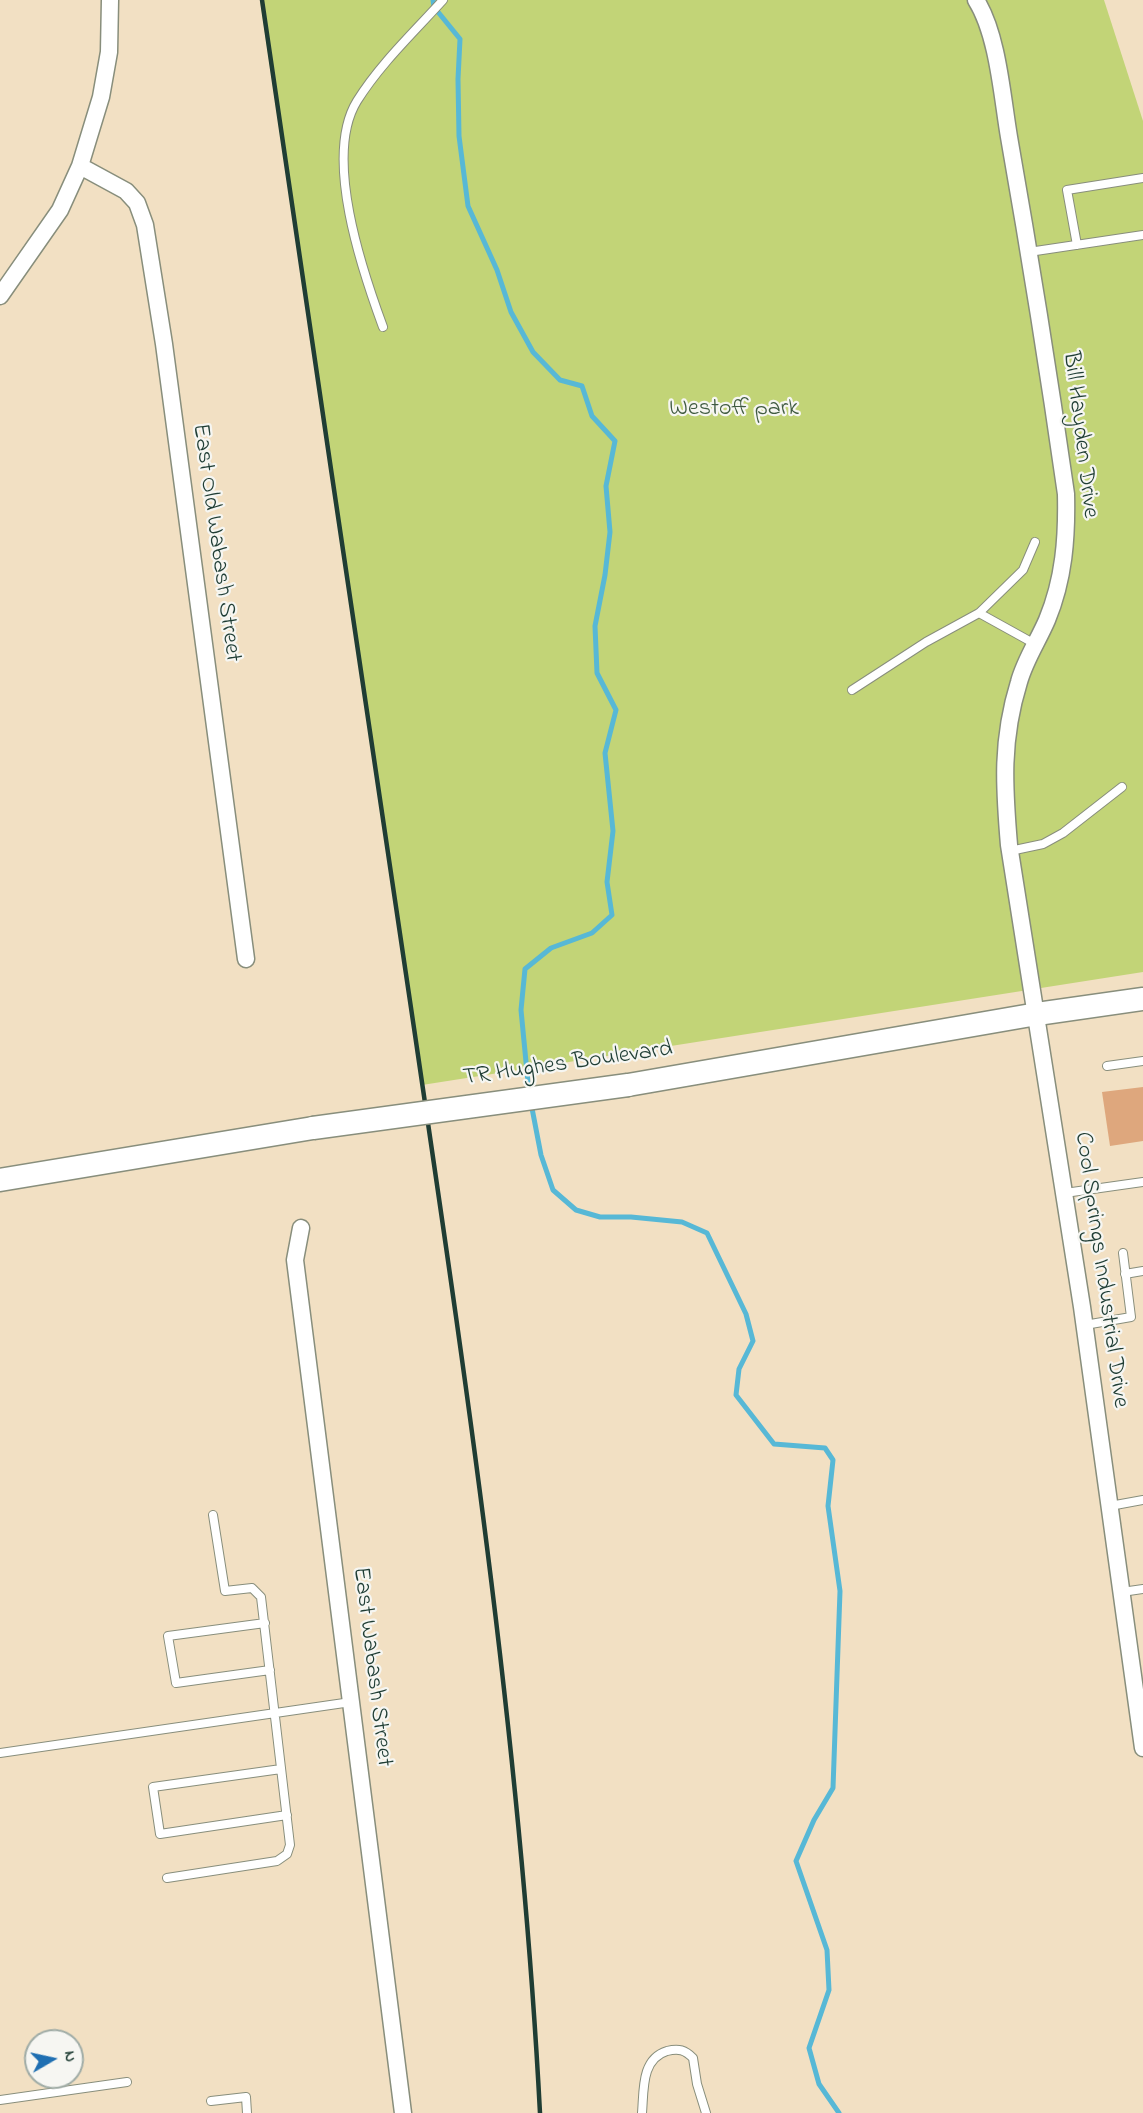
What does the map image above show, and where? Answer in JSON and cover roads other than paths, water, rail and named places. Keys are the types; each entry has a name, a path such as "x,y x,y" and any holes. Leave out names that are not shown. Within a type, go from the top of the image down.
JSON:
{"main road":[{"name":"TR Hughes Boulevard","path":"0,1180 313,1128 628,1085 1037,1014 1143,999"}],"street":[{"path":"0,296 60,210 80,166 102,97 109,52 110,0"},
{"name":"Bill Hayden Drive","path":"976,0 982,10 992,40 1029,252 1064,483 1067,534 1061,575 1047,619 1018,682 1006,734 1003,783 1010,851 1037,1014"},
{"name":"East Old Wabash Street","path":"80,166 126,191 136,203 145,225 164,344 246,959"},
{"name":"Cool Springs Industrial Drive","path":"1037,1014 1085,1324 1143,1748"},
{"name":"East Wabash Street","path":"301,1228 295,1260 403,2113"}],"lane":[{"path":"382,327 362,271 348,203 345,130 356,102 443,0"},
{"path":"1077,245 1067,190 1143,178"},
{"path":"1029,252 1143,235"},
{"path":"852,690 926,642 979,613 1023,570 1035,542"},
{"path":"979,613 1035,644"},
{"path":"1010,851 1043,844 1063,833 1122,787"},
{"path":"1107,1066 1143,1061"},
{"path":"1065,1193 1143,1182"},
{"path":"1085,1324 1131,1317 1123,1253"},
{"path":"1125,1274 1143,1271"},
{"path":"1110,1506 1143,1500"},
{"path":"167,1878 277,1861 287,1854 290,1845 261,1597 252,1588 225,1591 213,1515"},
{"path":"1122,1592 1143,1589"},
{"path":"265,1623 168,1636 176,1683 270,1670"},
{"path":"0,1753 351,1702"},
{"path":"281,1769 153,1787 160,1834 286,1815"},
{"path":"642,2113 647,2068 658,2054 672,2050 684,2050 693,2058 706,2113"},
{"path":"0,2100 126,2082"},
{"path":"211,2101 246,2097 247,2113"}],"waterway":[{"path":"433,0 434,7 460,39 459,136 468,206 497,270 511,312 533,352 560,380 582,386 592,416 615,441 606,486 610,532 605,575 595,626 597,673 616,710 605,753 613,831 607,882 612,915 592,933 551,948 525,969 521,1010 529,1093"},
{"path":"531,1103 541,1155 553,1190 576,1210 600,1217 631,1217 682,1222 707,1233 746,1314 753,1341 739,1369 736,1395 774,1444 825,1448 833,1460 828,1506 840,1591 833,1788 814,1820 796,1861 827,1950 829,1990 809,2048 819,2084 839,2113"}],"railway":[{"path":"262,0 434,1163 490,1569 520,1841 540,2113"}],"park label":[{"name":"Westoff park","path":"734,410"}]}
